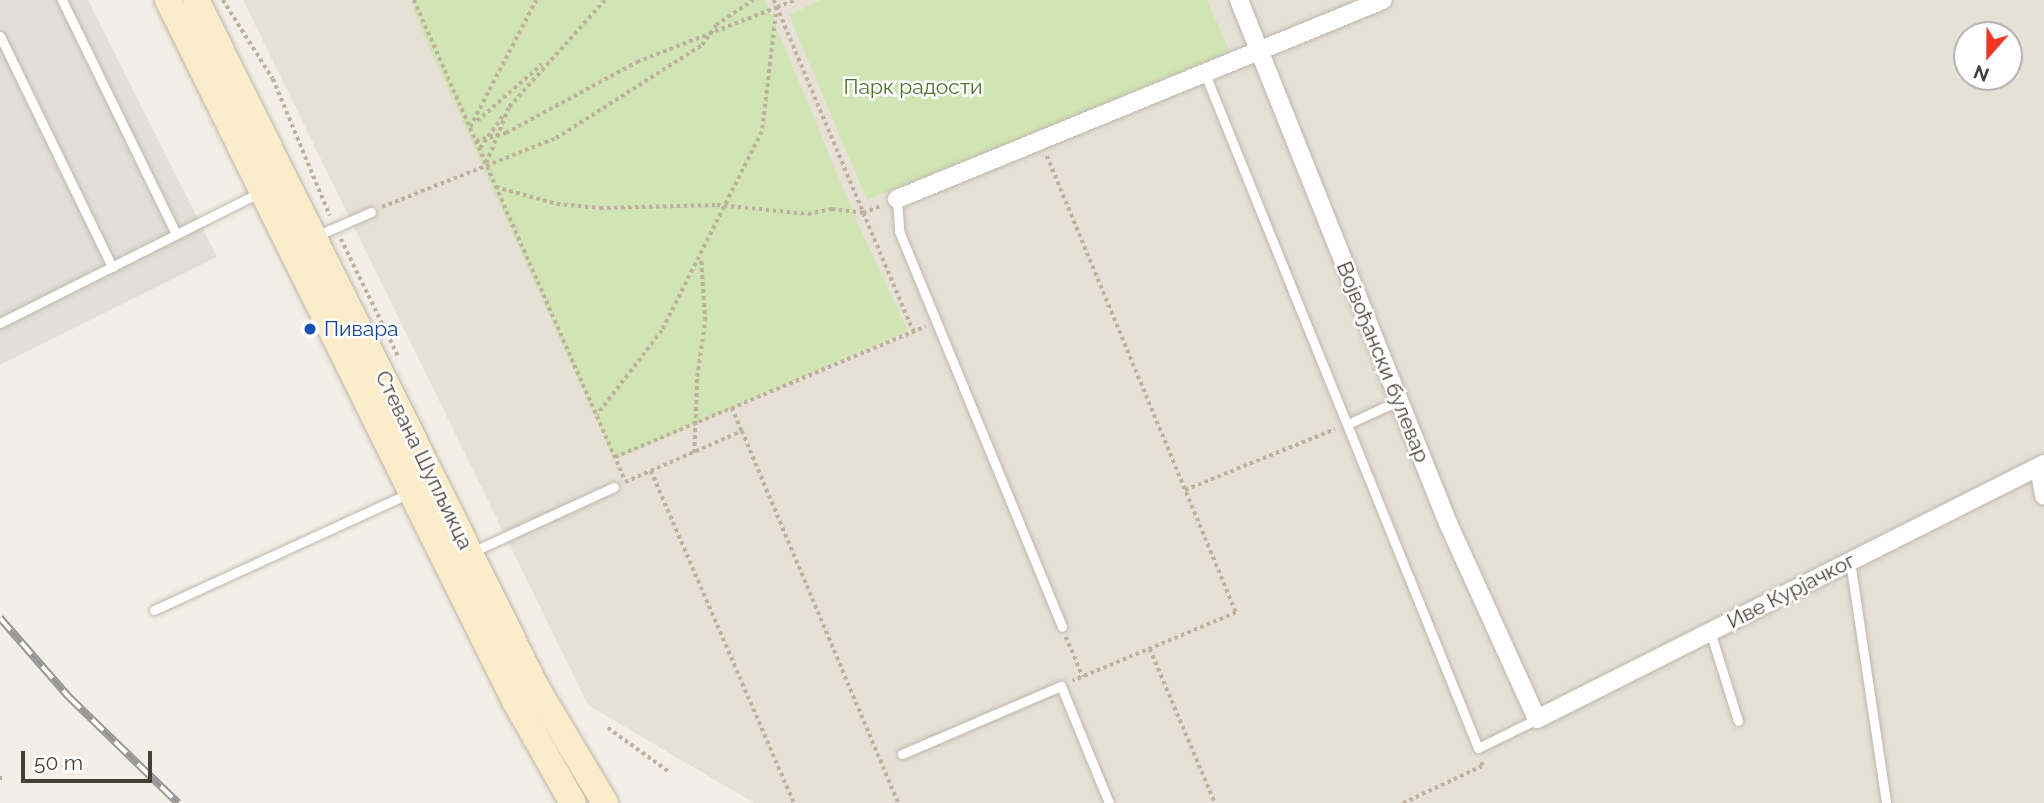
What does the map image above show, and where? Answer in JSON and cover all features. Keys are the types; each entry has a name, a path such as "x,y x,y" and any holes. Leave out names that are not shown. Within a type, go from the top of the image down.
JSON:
{"main road":[{"name":"Стевана Шупљикца","path":"168,0 515,701 573,803"},
{"name":"Стевана Шупљикца","path":"196,0 325,233 470,553 567,745 605,803"}],"street":[{"name":"Војвођански булевар","path":"1239,0 1398,401 1537,719"},
{"path":"897,199 1383,0"},
{"path":"2041,465 2044,496"},
{"name":"Иве Курјачког","path":"1537,719 2041,465"}],"lane":[{"path":"62,0 176,234"},
{"path":"0,36 112,267"},
{"path":"1205,74 1350,423 1478,748 1537,719"},
{"path":"0,323 262,191"},
{"path":"897,199 899,231 1062,627"},
{"path":"289,248 371,212"},
{"path":"1350,423 1398,401"},
{"path":"470,553 614,487"},
{"path":"154,610 410,492"},
{"path":"1850,561 1886,803"},
{"path":"1710,631 1738,721"},
{"path":"902,754 1061,686 1109,803"}],"path":[{"path":"223,0 273,79 310,177 325,233 404,368"},
{"path":"414,0 626,482"},
{"path":"470,127 536,0"},
{"path":"480,150 509,107 552,55 605,0"},
{"path":"371,212 486,163 556,138 684,58 732,12 753,0"},
{"path":"774,0 913,331"},
{"path":"476,141 487,139 637,62 708,37 795,0"},
{"path":"597,415 651,349 701,257 762,132 777,7"},
{"path":"470,127 552,55"},
{"path":"486,163 509,107"},
{"path":"1041,141 1236,613 1061,686"},
{"path":"496,187 557,204 600,208 725,205 808,214 832,209 863,213 897,199"},
{"path":"694,453 705,321 701,257"},
{"path":"615,457 937,321"},
{"path":"732,408 896,802"},
{"path":"1185,490 1350,423"},
{"path":"614,487 742,431"},
{"path":"651,471 793,803"},
{"path":"1062,627 1083,677"},
{"path":"1150,649 1215,803"},
{"path":"608,728 668,771"},
{"path":"1403,803 1482,766 1478,748"}],"shaded area":[{"path":"0,0 88,0 217,257 0,365"},
{"path":"243,0 2044,0 2044,803 754,803 588,705"}],"green space":[{"path":"415,0 765,0 858,224 908,331 614,460 414,13"},
{"name":"Парк радости","path":"821,0 1207,0 1230,52 867,200 789,15"}],"railway":[{"path":"0,618 69,697 178,803"}],"place":[{"name":"Пивара","path":"310,329"}]}
